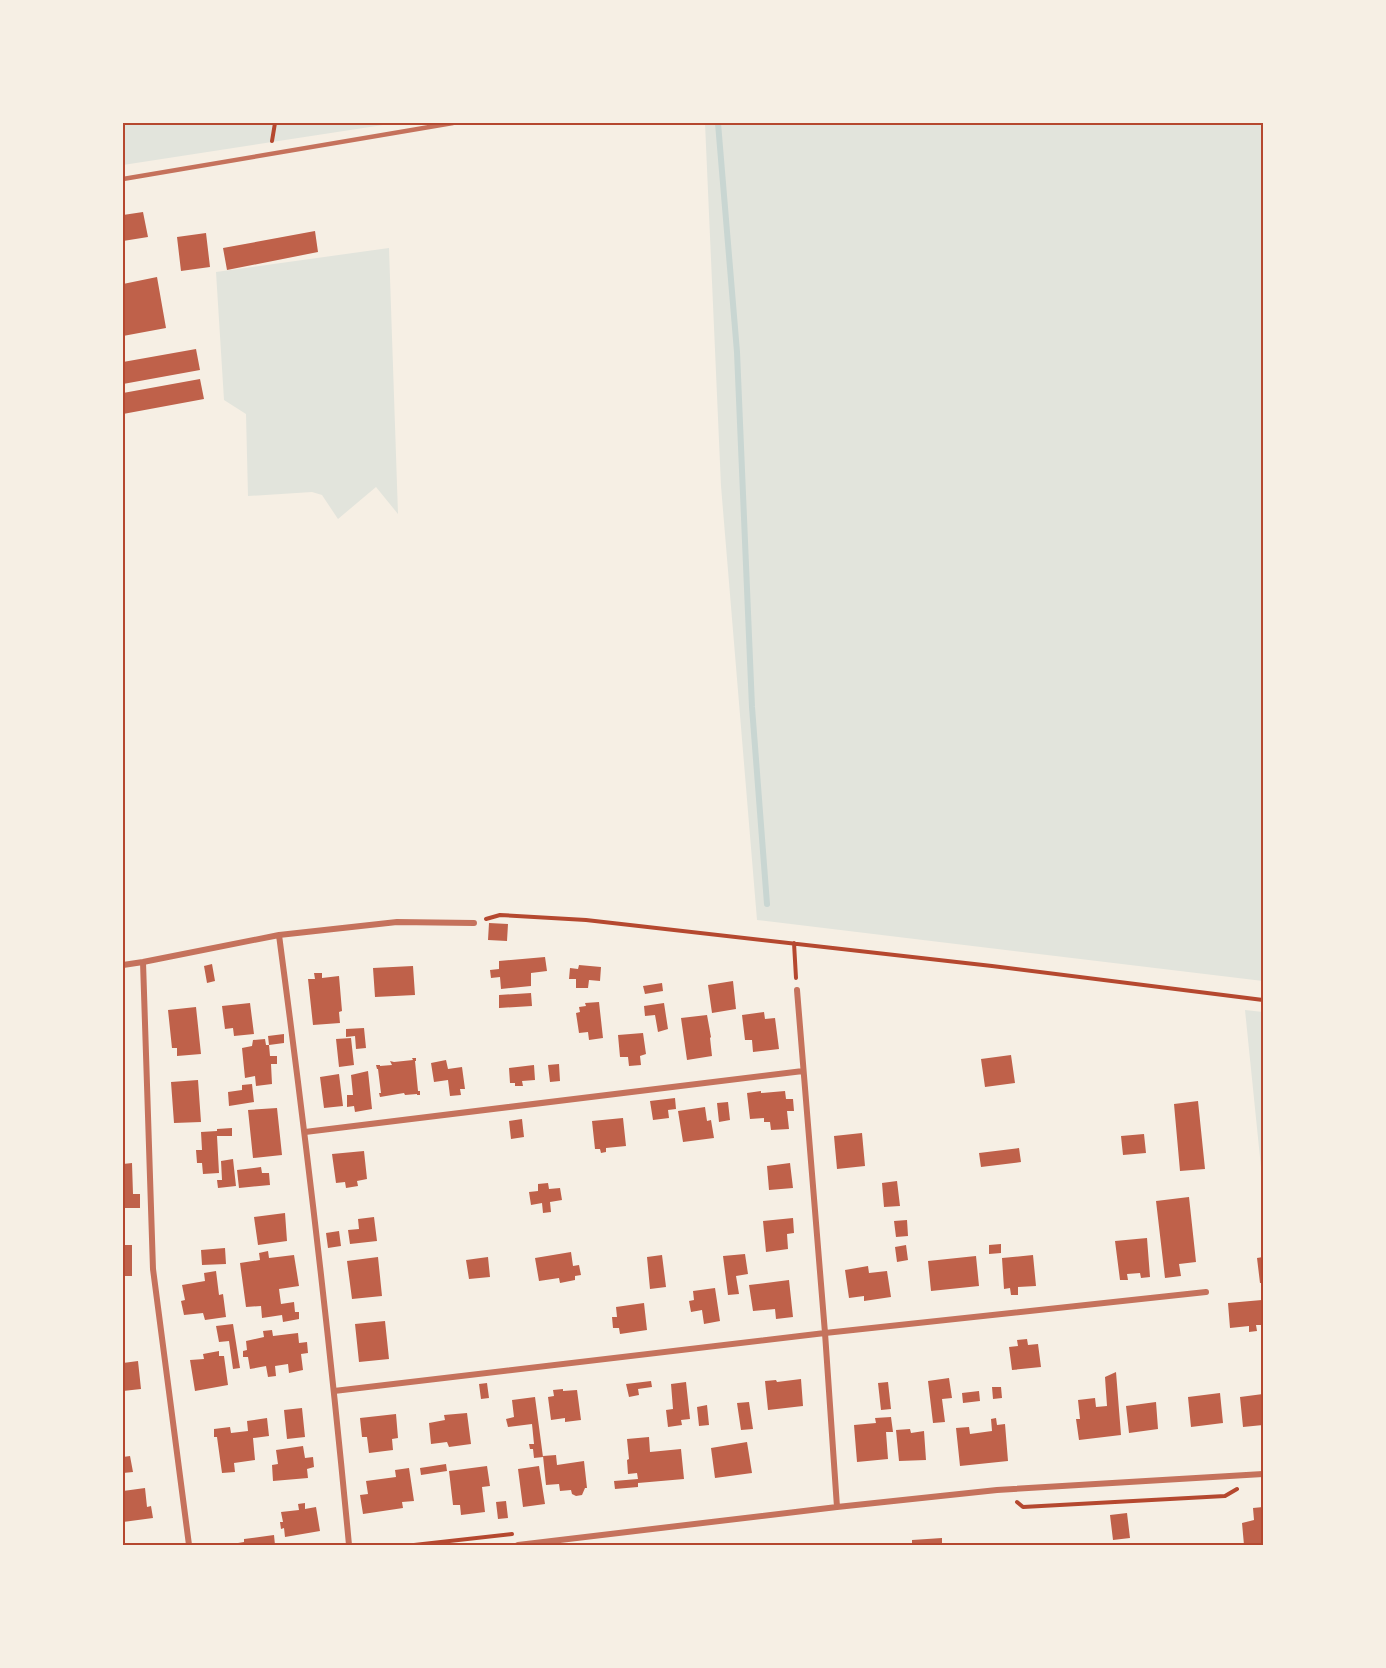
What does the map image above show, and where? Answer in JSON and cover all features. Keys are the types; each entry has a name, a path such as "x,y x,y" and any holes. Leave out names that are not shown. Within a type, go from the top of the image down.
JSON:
{"street":[{"path":"123,965 279,935 397,922 474,923"},
{"path":"279,935 305,1132 349,1545"},
{"path":"143,962 153,1269 189,1545"},
{"path":"797,990 837,1507"},
{"path":"305,1132 803,1071"},
{"path":"334,1390 825,1333 1206,1292"},
{"path":"518,1545 997,1490 1263,1474"}],"lane":[{"path":"123,179 453,123"}],"path":[{"path":"270,154 275,123"},
{"path":"474,923 500,915 586,920 1263,1000"},
{"path":"794,943 797,990"},
{"path":"1015,1500 1023,1506 1214,1497 1225,1496 1238,1488 1246,1488"}],"shaded area":[{"path":"123,123 396,123 123,165"},
{"path":"705,123 1263,123 1263,981 757,920 721,486"},
{"path":"389,248 398,514 376,487 338,519 322,495 312,492 248,496 246,414 224,400 216,272"},
{"path":"1245,1010 1263,1012 1263,1187"}],"building":[{"path":"143,212 148,237 123,241 123,215"},
{"path":"315,231 318,252 227,270 223,248"},
{"path":"206,233 210,267 181,271 177,237"},
{"path":"157,277 166,328 123,336 123,284"},
{"path":"196,349 200,370 123,384 123,362"},
{"path":"200,379 204,399 123,414 123,393"},
{"path":"489,923 508,924 507,941 488,940"},
{"path":"545,957 547,971 531,973 531,986 501,989 500,977 491,978 490,970 499,969 499,961"},
{"path":"212,964 215,981 207,983 204,966"},
{"path":"579,965 601,967 600,981 589,980 588,988 576,988 576,979 569,979 570,968 578,969"},
{"path":"413,966 415,995 375,997 373,968"},
{"path":"314,973 322,973 322,978 339,976 342,1011 339,1012 340,1023 313,1025 308,979 315,979"},
{"path":"733,981 736,1009 712,1013 708,985"},
{"path":"662,983 663,991 645,994 643,986"},
{"path":"531,993 532,1006 499,1008 499,995"},
{"path":"599,1002 603,1038 589,1040 588,1032 579,1033 576,1013 580,1012 579,1007 586,1006 585,1003"},
{"path":"250,1003 254,1034 234,1036 233,1028 225,1029 222,1006"},
{"path":"664,1003 668,1029 658,1032 655,1015 645,1016 644,1006"},
{"path":"196,1007 201,1054 177,1056 177,1048 172,1048 168,1010"},
{"path":"764,1012 765,1019 775,1018 779,1049 753,1052 752,1040 745,1040 742,1015"},
{"path":"707,1015 712,1056 687,1060 681,1018"},
{"path":"364,1028 366,1048 356,1049 355,1036 346,1037 346,1029"},
{"path":"643,1033 646,1054 640,1056 641,1065 629,1066 628,1057 620,1057 618,1035"},
{"path":"284,1034 284,1043 269,1045 268,1036"},
{"path":"351,1038 354,1065 339,1067 336,1039"},
{"path":"265,1039 266,1045 269,1045 270,1056 277,1056 277,1064 271,1064 272,1084 256,1086 255,1076 245,1078 242,1048 252,1046 253,1040"},
{"path":"1011,1055 1015,1083 985,1087 981,1059"},
{"path":"412,1058 416,1058 420,1095 405,1095 404,1093 380,1097 376,1065 392,1065 390,1061 413,1060"},
{"path":"446,1060 448,1069 462,1067 465,1089 460,1089 461,1095 450,1096 448,1080 434,1082 431,1063"},
{"path":"559,1064 560,1081 550,1082 548,1065"},
{"path":"534,1065 535,1080 522,1081 523,1086 510,1083 509,1068"},
{"path":"368,1071 372,1109 355,1112 354,1106 347,1107 347,1095 353,1095 351,1075"},
{"path":"339,1074 343,1106 324,1108 320,1077"},
{"path":"198,1080 201,1122 174,1123 171,1082"},
{"path":"252,1084 254,1102 229,1106 228,1092 242,1090 242,1085"},
{"path":"761,1091 761,1093 785,1091 786,1099 793,1099 794,1111 787,1111 789,1129 771,1130 770,1122 764,1122 764,1118 750,1119 747,1093"},
{"path":"675,1098 676,1109 668,1110 669,1118 653,1120 650,1101"},
{"path":"1198,1101 1205,1169 1180,1171 1174,1104"},
{"path":"728,1102 730,1120 719,1122 717,1103"},
{"path":"705,1107 707,1121 711,1120 714,1138 683,1142 678,1111"},
{"path":"277,1108 282,1155 253,1158 248,1110"},
{"path":"623,1118 626,1146 606,1148 606,1152 601,1153 600,1149 595,1149 592,1121"},
{"path":"522,1119 524,1137 511,1139 509,1121"},
{"path":"232,1128 232,1136 217,1136 219,1173 203,1174 202,1163 197,1163 196,1150 202,1150 201,1132"},
{"path":"862,1133 865,1166 837,1169 834,1136"},
{"path":"1144,1134 1146,1153 1123,1155 1121,1136"},
{"path":"1019,1148 1021,1162 981,1167 979,1153"},
{"path":"364,1151 367,1179 357,1181 358,1186 346,1188 345,1182 336,1183 332,1154"},
{"path":"233,1159 236,1186 218,1188 217,1180 222,1180 221,1161"},
{"path":"132,1163 133,1194 140,1194 140,1208 123,1208 123,1164"},
{"path":"790,1163 793,1188 769,1190 767,1166"},
{"path":"261,1167 262,1173 269,1173 270,1185 239,1188 237,1170"},
{"path":"897,1181 900,1206 884,1207 882,1183"},
{"path":"548,1183 549,1189 560,1188 562,1200 550,1202 551,1212 543,1213 542,1203 531,1205 529,1192 538,1191 538,1184"},
{"path":"1189,1197 1196,1262 1179,1264 1181,1276 1165,1278 1156,1201"},
{"path":"285,1213 287,1241 258,1245 254,1217"},
{"path":"374,1217 377,1241 350,1244 348,1230 359,1229 358,1219"},
{"path":"793,1218 794,1233 787,1234 788,1249 766,1252 763,1221"},
{"path":"907,1220 908,1236 896,1237 894,1221"},
{"path":"339,1231 341,1246 328,1248 326,1233"},
{"path":"1147,1238 1150,1277 1141,1278 1140,1273 1127,1274 1128,1280 1120,1280 1115,1241"},
{"path":"1001,1244 1001,1253 989,1254 989,1245"},
{"path":"123,1245 132,1245 132,1276 123,1276"},
{"path":"906,1245 908,1260 897,1262 895,1247"},
{"path":"225,1248 226,1264 202,1265 201,1250"},
{"path":"268,1251 269,1258 294,1255 299,1286 279,1289 281,1304 294,1302 295,1312 299,1312 299,1319 283,1322 282,1315 262,1318 261,1306 246,1307 240,1263 260,1260 259,1253"},
{"path":"571,1252 573,1266 579,1265 581,1275 575,1276 575,1280 560,1283 559,1278 539,1281 535,1258"},
{"path":"745,1254 748,1274 736,1276 739,1294 728,1295 723,1256"},
{"path":"662,1255 666,1287 650,1289 647,1257"},
{"path":"1033,1255 1036,1286 1018,1287 1018,1295 1011,1295 1010,1288 1004,1289 1002,1258"},
{"path":"976,1256 979,1286 931,1291 928,1261"},
{"path":"378,1257 382,1296 352,1299 347,1261"},
{"path":"488,1257 490,1277 469,1279 466,1260"},
{"path":"1263,1257 1263,1283 1260,1283 1257,1258"},
{"path":"868,1266 869,1273 887,1271 891,1297 864,1301 864,1296 849,1298 845,1270"},
{"path":"216,1271 219,1295 223,1294 226,1317 205,1320 203,1313 184,1315 181,1301 185,1300 182,1285 205,1281 204,1273"},
{"path":"789,1280 793,1317 776,1319 775,1309 753,1311 749,1285"},
{"path":"715,1288 720,1321 704,1324 702,1310 691,1312 689,1301 694,1300 693,1291"},
{"path":"1262,1300 1263,1325 1256,1325 1257,1331 1249,1332 1249,1326 1230,1328 1228,1303"},
{"path":"644,1303 647,1330 620,1334 619,1328 613,1328 612,1317 617,1317 616,1307"},
{"path":"385,1321 389,1359 359,1362 355,1324"},
{"path":"233,1324 240,1368 233,1369 229,1341 219,1342 216,1326"},
{"path":"272,1330 273,1336 298,1333 299,1343 307,1342 308,1353 301,1354 303,1370 289,1373 288,1364 275,1366 276,1376 268,1377 266,1366 250,1369 248,1357 243,1357 243,1351 247,1350 246,1341 264,1337 263,1331"},
{"path":"1027,1339 1028,1345 1038,1344 1041,1367 1012,1370 1009,1347 1018,1346 1017,1340"},
{"path":"219,1351 219,1356 224,1356 228,1385 195,1391 190,1360 204,1359 203,1354"},
{"path":"138,1361 141,1389 123,1391 123,1363"},
{"path":"1116,1372 1121,1435 1079,1440 1076,1419 1080,1419 1078,1400 1095,1398 1096,1407 1107,1406 1105,1377"},
{"path":"949,1378 952,1398 942,1399 945,1422 933,1423 928,1381"},
{"path":"801,1379 803,1406 768,1410 765,1381"},
{"path":"651,1381 652,1387 638,1389 639,1395 629,1397 626,1384"},
{"path":"686,1382 690,1419 681,1420 682,1425 668,1427 666,1410 673,1409 671,1384"},
{"path":"888,1382 891,1409 881,1410 878,1383"},
{"path":"487,1383 489,1398 481,1399 479,1384"},
{"path":"992,1387 1001,1387 1002,1398 993,1399"},
{"path":"563,1389 563,1391 577,1390 581,1420 565,1422 565,1418 551,1420 548,1397 554,1396 553,1390"},
{"path":"979,1391 980,1401 963,1403 962,1393"},
{"path":"1220,1393 1223,1423 1191,1427 1188,1397"},
{"path":"1263,1394 1263,1425 1243,1427 1240,1397"},
{"path":"535,1397 543,1457 534,1458 533,1449 530,1449 529,1444 534,1444 532,1424 508,1427 506,1419 514,1417 512,1400"},
{"path":"749,1402 753,1429 741,1430 737,1403"},
{"path":"1156,1402 1158,1429 1129,1433 1126,1406"},
{"path":"707,1405 709,1425 699,1426 697,1407"},
{"path":"302,1408 305,1437 287,1439 284,1410"},
{"path":"467,1413 471,1444 449,1447 447,1442 431,1444 429,1423 445,1420 444,1415"},
{"path":"396,1414 398,1438 392,1439 393,1450 369,1453 367,1437 362,1437 360,1418"},
{"path":"891,1417 893,1432 886,1432 888,1459 857,1462 854,1425 876,1423 875,1418"},
{"path":"267,1418 269,1436 253,1438 255,1460 234,1463 235,1472 222,1473 214,1429 230,1427 231,1433 248,1431 247,1421"},
{"path":"996,1418 997,1425 1005,1424 1008,1461 960,1466 956,1428 969,1427 970,1434 992,1431 991,1419"},
{"path":"910,1429 911,1433 924,1431 926,1460 899,1461 896,1430"},
{"path":"649,1437 650,1452 681,1449 684,1479 638,1483 638,1487 615,1489 614,1481 638,1479 637,1473 628,1474 627,1439"},
{"path":"747,1442 752,1473 715,1478 711,1448"},
{"path":"303,1446 305,1458 313,1457 314,1467 307,1469 308,1478 273,1481 272,1465 278,1464 276,1450"},
{"path":"556,1455 557,1465 584,1461 587,1488 582,1495 576,1496 571,1490 560,1491 559,1484 546,1485 543,1456"},
{"path":"130,1456 133,1472 123,1473 123,1457"},
{"path":"446,1464 447,1471 421,1475 420,1468"},
{"path":"487,1466 490,1486 482,1487 485,1512 461,1515 460,1505 453,1505 449,1471"},
{"path":"539,1466 545,1504 523,1507 518,1469"},
{"path":"409,1468 414,1501 402,1502 403,1508 363,1514 360,1495 368,1494 366,1481 396,1477 395,1470"},
{"path":"145,1488 147,1507 151,1506 153,1518 123,1522 123,1491"},
{"path":"506,1501 508,1518 498,1519 496,1502"},
{"path":"305,1503 305,1509 316,1507 320,1531 285,1537 284,1528 281,1529 280,1522 283,1522 281,1512 299,1510 298,1504"},
{"path":"1263,1507 1263,1545 1244,1545 1242,1523 1254,1520 1253,1508"},
{"path":"1127,1513 1130,1538 1113,1540 1110,1515"},
{"path":"274,1535 275,1545 238,1545 244,1542 244,1539"},
{"path":"942,1538 942,1545 912,1545 912,1540"}],"waterway":[{"path":"718,123 737,352 752,707 767,904"}]}
